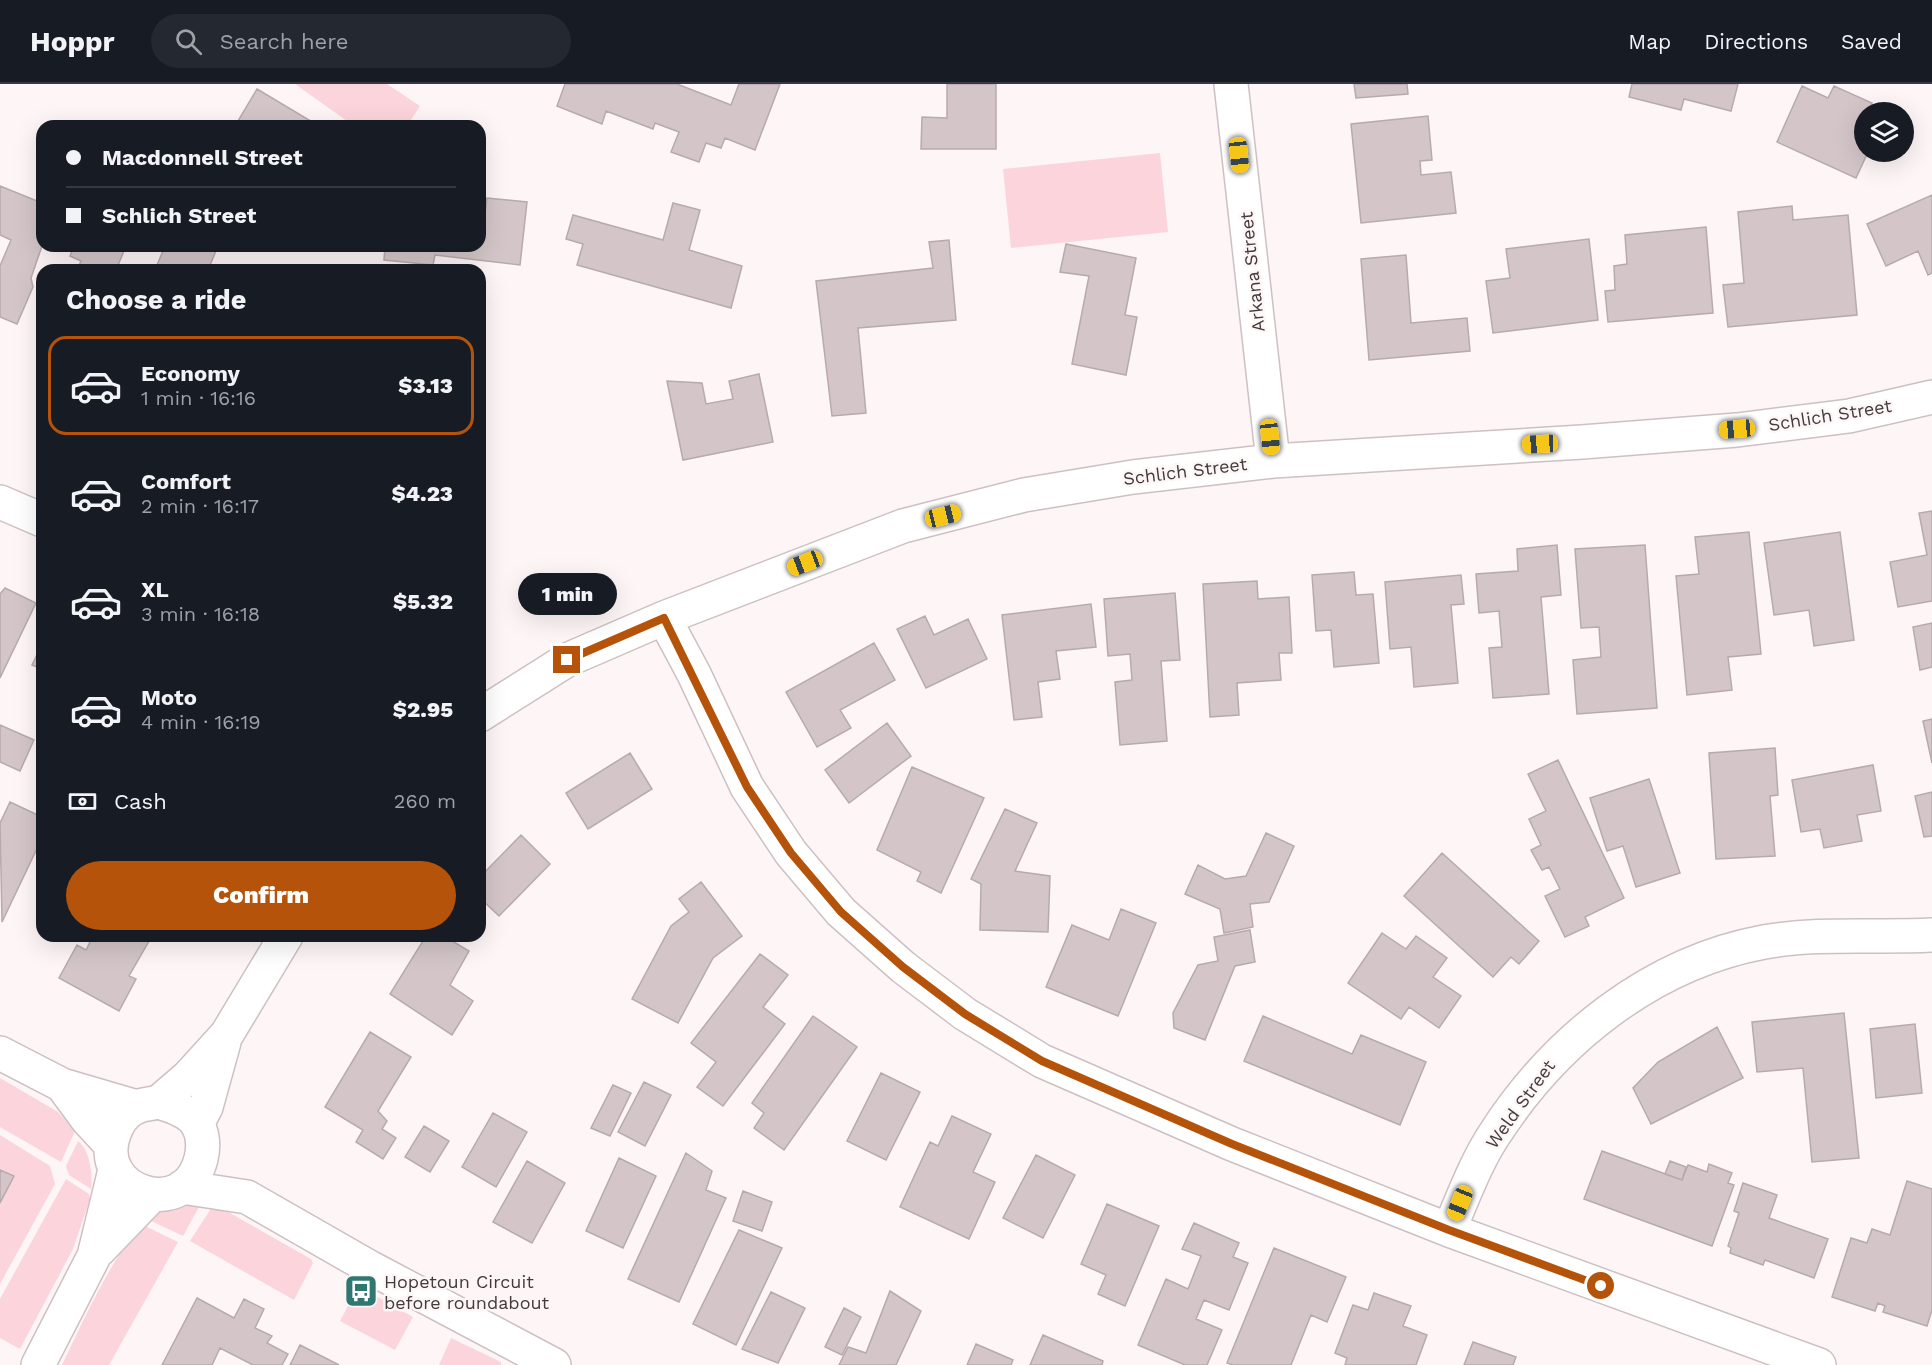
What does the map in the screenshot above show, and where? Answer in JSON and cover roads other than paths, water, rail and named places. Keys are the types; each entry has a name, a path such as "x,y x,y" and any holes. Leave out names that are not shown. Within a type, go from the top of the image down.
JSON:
{"street":[{"name":"Arkana Street","path":"1231,84 1273,461"},
{"name":"Schlich Street","path":"486,710 567,660 664,618 903,526 1024,495 1133,477 1273,461 1582,442 1737,429 1849,416 1932,397"},
{"path":"0,502 36,517"},
{"path":"664,618 747,787 791,853 841,912 903,967 965,1014 1042,1061 1232,1144 1449,1230 1819,1365"},
{"name":"Weld Street","path":"1449,1230 1494,1136 1553,1058 1623,999 1698,962 1764,942 1845,935 1932,935"},
{"path":"38,1365 94,1256 121,1120 148,1105 188,1077 226,1034 282,942"},
{"path":"94,1256 167,1191 199,1168 200,1134 226,1034"},
{"path":"0,1053 62,1085 148,1105 177,1107 247,1197 371,1268 554,1365"},
{"path":"62,1085 132,1188 247,1197"}],"place":[{"name":"Hopetoun Circuit before roundabout","path":"361,1291"}]}
